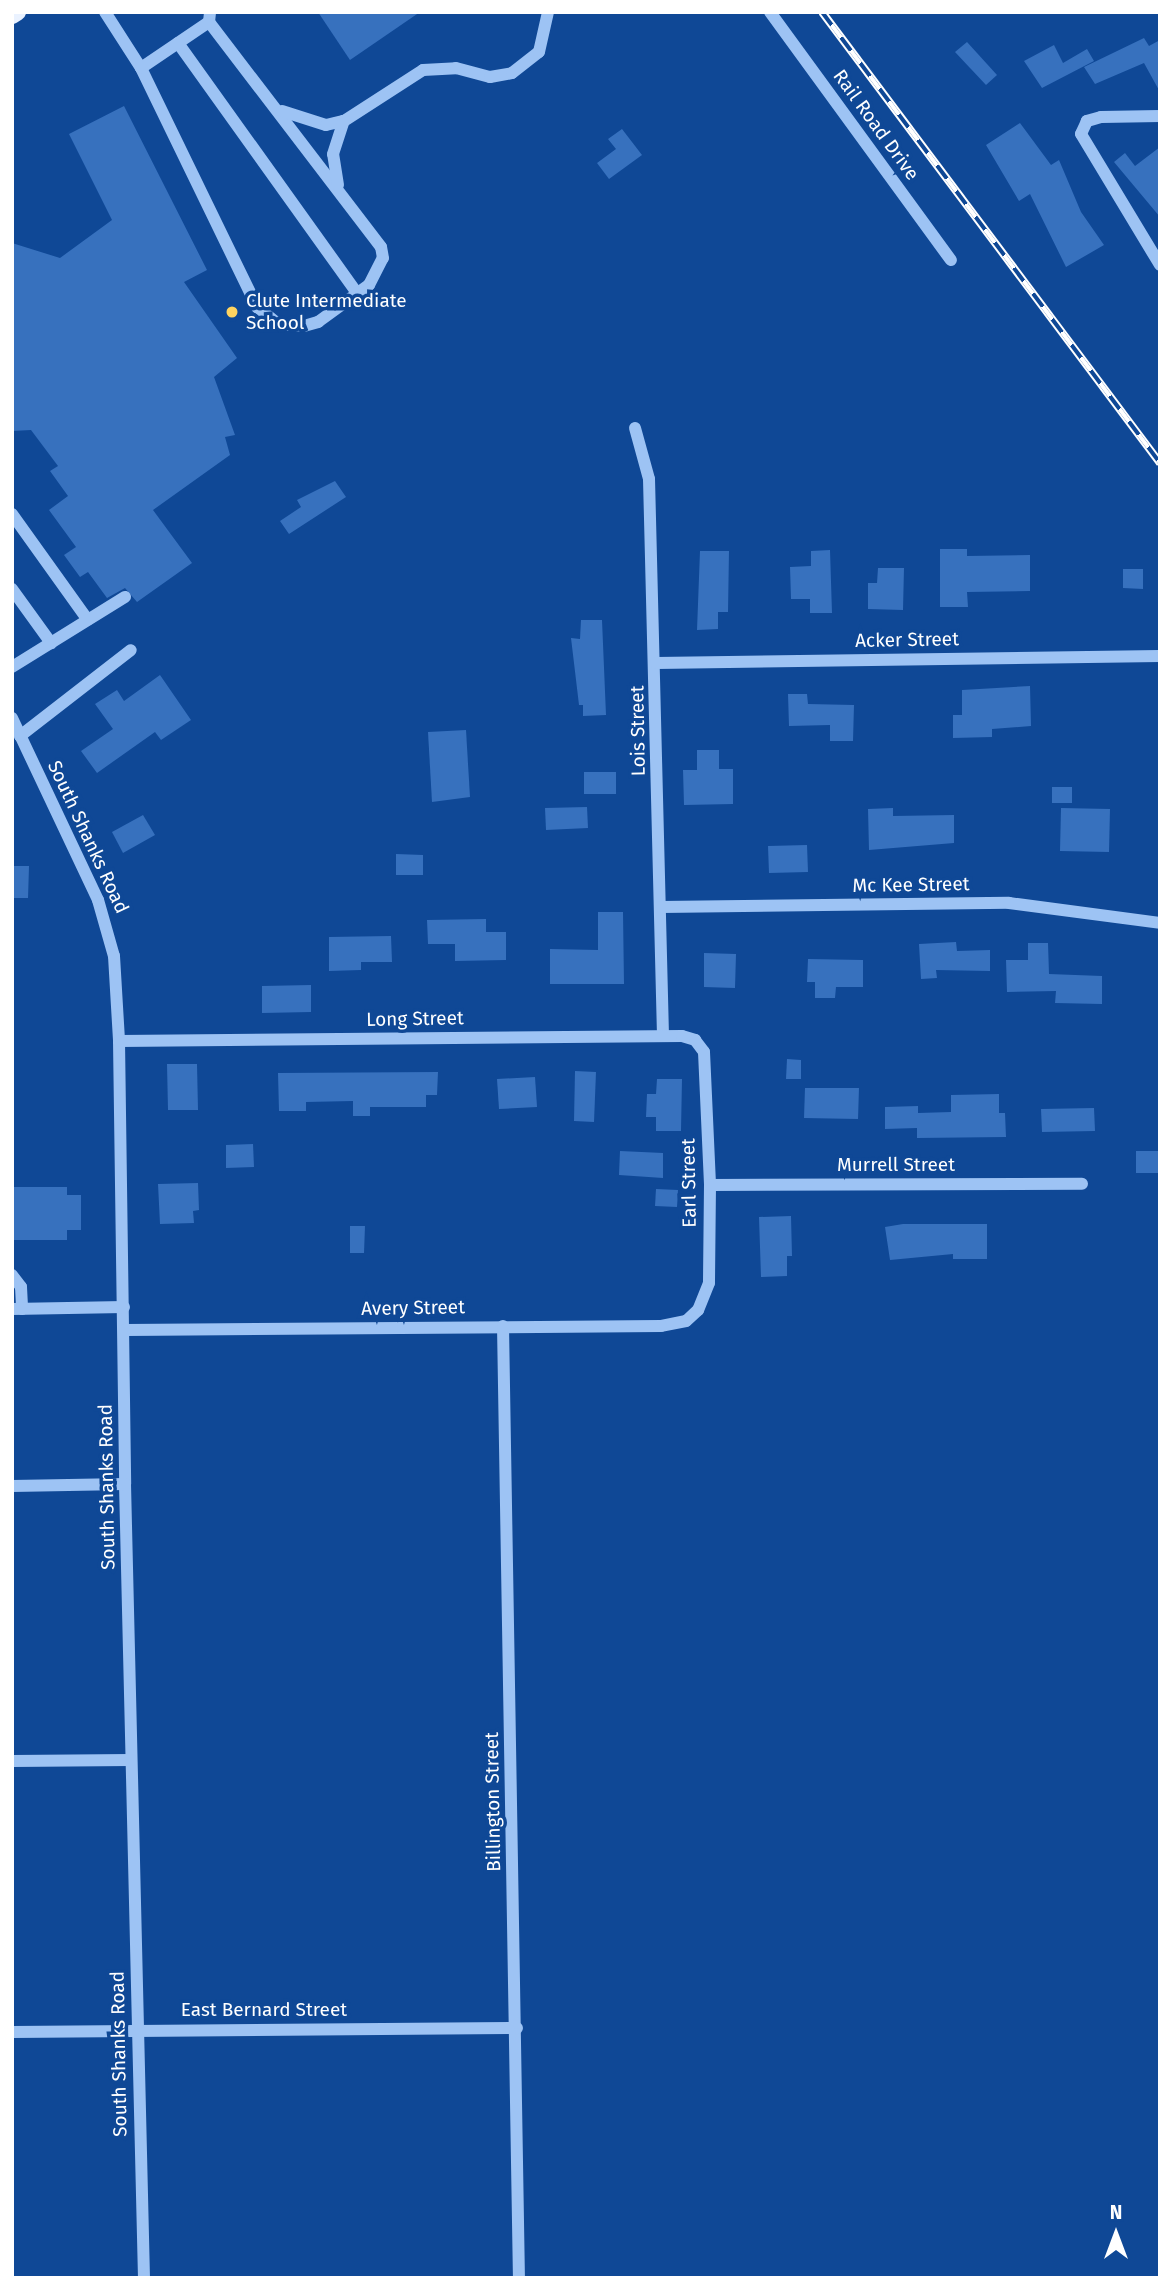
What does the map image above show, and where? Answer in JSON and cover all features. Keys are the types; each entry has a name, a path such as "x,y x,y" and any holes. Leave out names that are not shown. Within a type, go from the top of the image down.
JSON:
{"main road":[{"path":"12,15 16,12"}],"street":[{"path":"105,12 141,68 257,307 267,318 304,326 318,322 375,276 383,258 381,247 209,17 178,43 141,68"},
{"path":"275,107 312,124 344,121 423,70 456,68 490,77 522,68 544,41 548,12"},
{"name":"Rail Road Drive","path":"770,12 951,260"},
{"path":"178,43 357,293"},
{"path":"1160,116 1101,117 1087,121 1081,134 1160,265"},
{"path":"340,190 333,154 344,121"},
{"name":"Lois Street","path":"635,428 649,480 656,663 663,1035"},
{"path":"12,514 88,620"},
{"path":"12,589 51,643"},
{"path":"12,667 125,597"},
{"path":"20,736 131,650"},
{"name":"Acker Street","path":"656,663 1160,656"},
{"name":"South Shanks Road","path":"12,718 110,930 120,1041 125,1484 144,2278"},
{"name":"Mc Kee Street","path":"661,907 1009,903 1160,923"},
{"name":"Long Street","path":"120,1041 663,1035 695,1040 704,1052"},
{"name":"Earl Street","path":"698,1310 709,1283 710,1185 704,1052"},
{"name":"Murrell Street","path":"710,1185 1082,1184"},
{"path":"12,1275 21,1287 17,1309 124,1307"},
{"name":"Avery Street","path":"125,1330 661,1326 686,1321 698,1310"},
{"name":"Billington Street","path":"503,1326 517,2028 519,2278"},
{"path":"12,1486 125,1484"},
{"path":"12,1760 131,1760"},
{"name":"East Bernard Street","path":"12,2032 517,2028"}],"building":[{"path":"318,12 420,12 350,60"},
{"path":"1144,38 1149,46 1160,40 1160,92 1144,63 1095,84 1084,67"},
{"path":"967,42 997,75 986,85 955,52"},
{"path":"1054,45 1063,63 1087,49 1094,61 1042,88 1024,61"},
{"path":"124,106 207,270 184,282 237,358 214,377 235,435 225,437 230,455 153,510 192,563 137,602 125,588 107,598 88,572 80,577 64,555 76,547 49,510 68,496 50,471 58,466 31,430 12,431 12,243 60,258 112,220 69,134"},
{"path":"1020,123 1051,165 1059,160 1081,212 1104,245 1066,267 1030,194 1019,201 986,145"},
{"path":"622,129 642,155 609,179 597,163 616,149 608,139"},
{"path":"1160,147 1160,217 1114,162 1125,153 1135,166"},
{"path":"335,481 346,497 289,534 280,521 301,507 297,500"},
{"path":"940,549 967,549 967,556 1030,555 1030,591 967,592 968,607 940,607"},
{"path":"830,550 832,613 810,613 810,599 791,599 790,567 811,566 811,551"},
{"path":"700,551 729,551 728,612 718,612 718,629 697,630"},
{"path":"878,568 904,568 903,610 868,609 868,583 877,583"},
{"path":"1123,569 1143,569 1143,589 1123,588"},
{"path":"581,620 602,620 606,715 583,716 583,705 579,705 571,638 580,639"},
{"path":"160,675 191,720 161,740 155,732 97,773 81,751 113,729 95,704 117,690 124,701"},
{"path":"1030,686 1031,726 992,729 992,737 953,738 953,715 962,715 962,690"},
{"path":"788,694 807,694 808,704 854,705 853,741 830,741 830,725 789,726"},
{"path":"466,730 470,797 432,802 428,732"},
{"path":"697,750 719,750 719,769 733,769 733,804 684,805 683,770 697,770"},
{"path":"584,772 616,772 616,794 584,794"},
{"path":"1052,787 1072,787 1072,803 1052,803"},
{"path":"587,807 588,828 546,830 545,808"},
{"path":"893,808 893,816 954,815 954,843 869,850 868,809"},
{"path":"1061,808 1110,809 1109,852 1060,851"},
{"path":"143,815 155,835 123,853 112,832"},
{"path":"807,845 808,872 769,873 768,846"},
{"path":"396,854 423,855 423,875 396,875"},
{"path":"12,866 29,866 28,898 12,898"},
{"path":"598,912 623,912 624,984 550,984 550,949 598,950"},
{"path":"486,919 486,932 506,932 506,960 455,961 455,944 428,944 427,920"},
{"path":"391,936 392,962 361,962 361,970 329,971 329,937"},
{"path":"956,942 957,951 990,950 990,971 936,970 937,978 921,979 919,944"},
{"path":"1028,943 1048,943 1049,974 1102,976 1102,1004 1055,1003 1056,991 1007,992 1006,960 1028,960"},
{"path":"704,953 736,954 735,988 704,987"},
{"path":"808,959 863,960 863,987 836,987 835,998 815,998 815,982 807,982"},
{"path":"311,985 311,1012 262,1013 262,986"},
{"path":"787,1059 801,1060 801,1079 786,1079"},
{"path":"167,1064 197,1064 198,1110 168,1110"},
{"path":"575,1071 596,1072 594,1122 574,1121"},
{"path":"438,1072 437,1095 426,1095 426,1107 370,1107 370,1116 353,1116 353,1101 306,1102 306,1111 279,1111 278,1073"},
{"path":"535,1077 537,1107 499,1109 497,1079"},
{"path":"657,1079 682,1079 681,1131 656,1131 656,1117 646,1117 647,1094 656,1094"},
{"path":"805,1088 859,1088 858,1119 804,1118"},
{"path":"999,1094 999,1113 1005,1113 1006,1137 917,1138 917,1128 885,1129 885,1107 918,1106 918,1113 951,1112 951,1095"},
{"path":"1094,1108 1095,1131 1042,1132 1041,1109"},
{"path":"253,1144 254,1167 226,1168 226,1145"},
{"path":"620,1151 663,1153 663,1178 619,1175"},
{"path":"1136,1151 1160,1151 1160,1173 1136,1173"},
{"path":"198,1183 199,1210 193,1211 194,1223 160,1224 158,1184"},
{"path":"12,1187 67,1187 67,1195 81,1195 81,1230 67,1230 67,1240 12,1240"},
{"path":"656,1189 678,1190 677,1207 655,1206"},
{"path":"791,1216 792,1256 787,1256 787,1276 761,1277 759,1217"},
{"path":"903,1224 987,1224 987,1259 953,1259 953,1254 890,1260 885,1227"},
{"path":"350,1226 365,1226 364,1253 350,1253"}],"railway":[{"path":"822,12 1160,463"}],"place":[{"name":"Clute Intermediate School","path":"232,312"}]}
